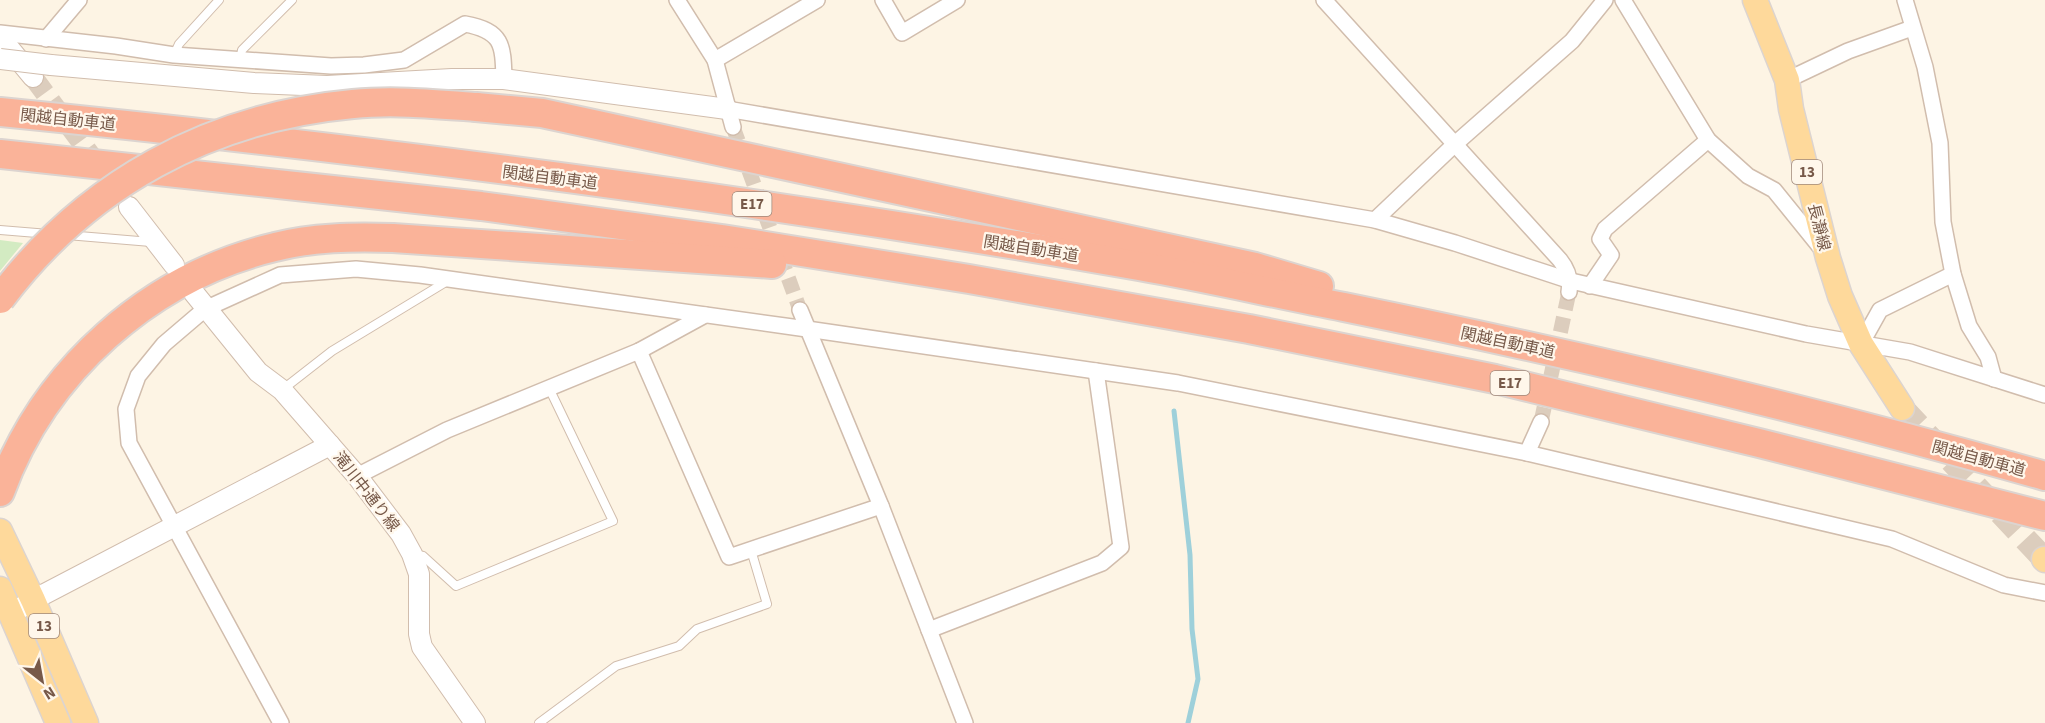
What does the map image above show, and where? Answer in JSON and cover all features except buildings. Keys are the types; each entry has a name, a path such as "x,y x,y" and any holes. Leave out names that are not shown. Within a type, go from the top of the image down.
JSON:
{"highway":[{"path":"0,299 32,259 97,199 132,175 180,150 220,132 265,119 354,104 400,103 476,106 542,113 1255,267 1498,339"},
{"name":"関越自動車道","path":"0,112 126,124 724,199 1145,267 1498,339 1767,402 2045,476"},
{"name":"E17","path":"0,154 481,206 722,239 969,279 1249,329 1495,379 2045,516"},
{"path":"3,484 36,416 83,358 109,333 140,308 200,274 240,257 276,246 344,237 393,238 969,279"}],"main road":[{"name":"長瀞線","path":"1755,0 1787,80 1791,109 1828,258 1840,296 1861,344 1902,408"},
{"name":"13","path":"0,531 33,600 86,723"},
{"name":"13","path":"0,589 6,617 58,723"}],"street":[{"path":"46,39 79,0"},
{"path":"677,0 715,60 730,118"},
{"path":"715,60 817,0"},
{"path":"883,0 902,33 957,0"},
{"path":"1324,0 1560,260 1570,287"},
{"path":"1375,220 1455,144 1572,41 1605,0"},
{"path":"1623,0 1708,140 1748,176 1774,190 1828,258"},
{"path":"1905,0 1925,67 1940,143 1943,222 1953,274 1969,326 1988,357 1994,379"},
{"path":"0,35 116,46 174,55 331,66 404,60 465,24 479,26 489,31 497,39 503,51 504,79"},
{"path":"1787,80 1848,51 1912,27"},
{"path":"0,35 33,77"},
{"path":"0,59 254,82 327,86 452,79 504,79 730,118 1375,220 1455,243 1570,287 1590,286 1806,334 1910,352 2045,395"},
{"path":"1590,286 1611,255 1600,239 1605,229 1708,140"},
{"path":"129,207 174,265"},
{"path":"281,723 129,443 126,409 138,376 164,344 206,309 280,276 356,268 451,279 1178,383 1527,453 1892,539 2004,585 2045,593"},
{"path":"1861,344 1880,310 1953,274"},
{"name":"滝川中通り線","path":"194,293 258,372 282,390 330,444 401,534 412,554 419,574 419,634 422,647 475,723"},
{"path":"800,310 882,506 966,723"},
{"path":"357,476 447,430 639,351 705,315"},
{"path":"639,351 729,557 882,506"},
{"path":"929,630 1102,563 1121,547 1096,371"},
{"path":"1527,453 1541,422"},
{"path":"6,617 33,600 330,444"}],"lane":[{"path":"174,55 179,44 219,0"},
{"path":"240,60 242,50 292,0"},
{"path":"0,230 156,243"},
{"path":"282,390 332,351 451,279"},
{"path":"412,554 423,556 456,586 613,521 549,388"},
{"path":"539,723 616,666 679,646 697,629 767,604 752,550"}],"green space":[{"path":"0,240 23,243 0,271"}],"waterway":[{"path":"1174,411 1190,555 1192,629 1198,679 1188,723"}],"tunnel":[{"path":"33,77 101,169"},
{"path":"733,127 800,310"},
{"path":"1541,422 1569,292"},
{"path":"1902,408 2044,559"}]}
